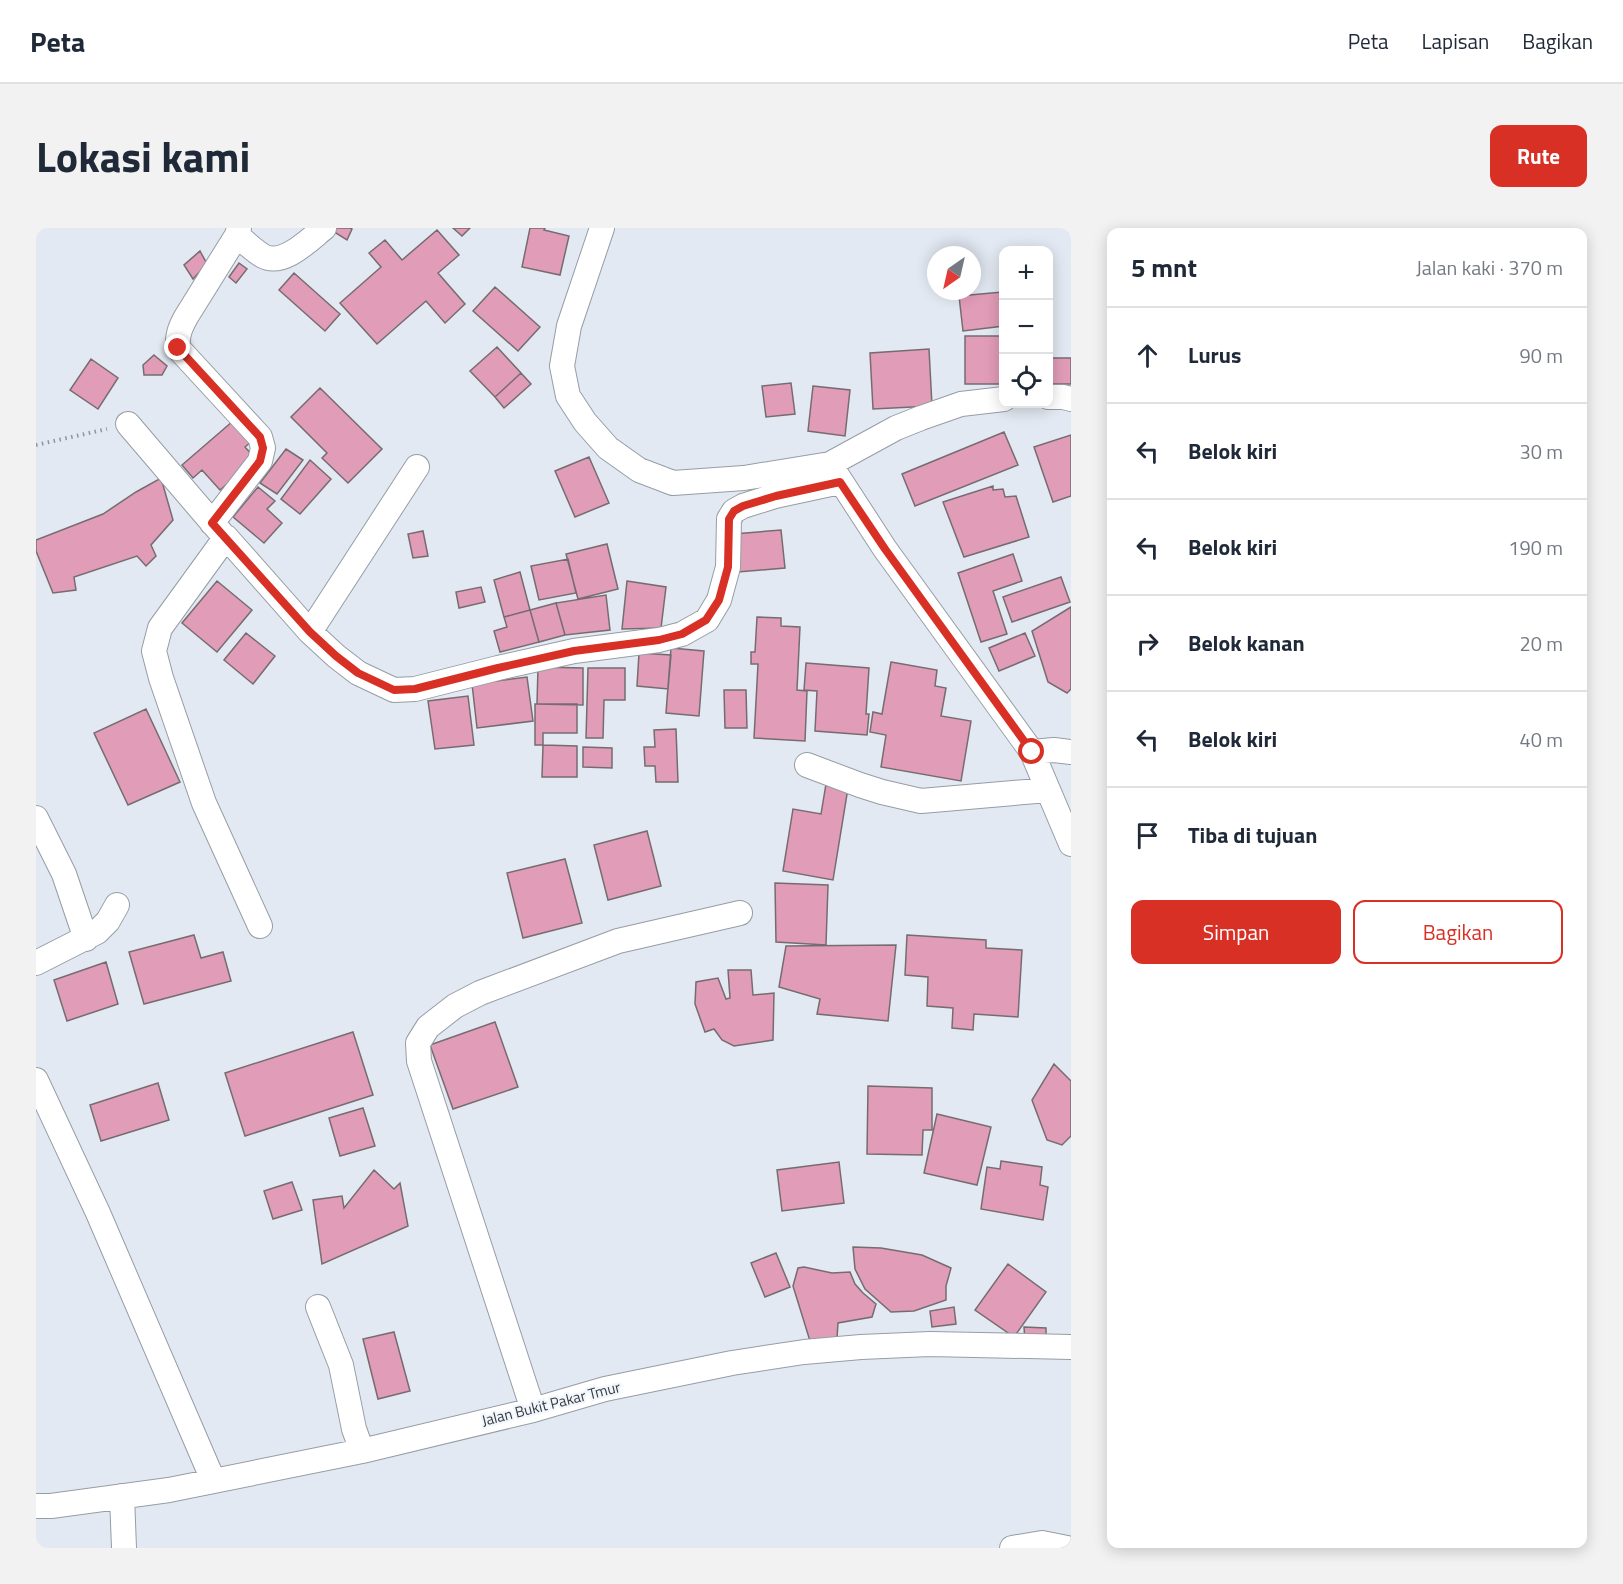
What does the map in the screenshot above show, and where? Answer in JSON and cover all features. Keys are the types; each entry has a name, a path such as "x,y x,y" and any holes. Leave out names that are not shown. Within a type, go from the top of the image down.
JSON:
{"street":[{"path":"260,926 204,803 154,651 160,628 260,461 263,448 260,437 178,348 177,338 186,317 238,232 263,256 273,259 283,258 324,228"},
{"path":"602,228 569,326 562,366 568,396 585,422 608,448 639,470 673,483 835,473"},
{"path":"1053,397 1071,399"},
{"path":"128,423 310,632 358,673 394,690 415,689 574,651 659,640 682,634 706,620 719,600 728,567 729,519 734,511 835,473 896,428 961,404 999,400"},
{"path":"310,632 417,467"},
{"path":"835,473 885,549 1032,752 1071,844"},
{"path":"1032,752 1054,750 1071,752"},
{"path":"807,765 860,785 921,801 1048,790"},
{"path":"36,818 64,874 86,939"},
{"path":"36,963 98,932 108,921 117,905"},
{"path":"533,1410 419,1061 418,1043 428,1027 455,1006 480,993 618,941 740,913"},
{"path":"36,1080 98,1213 213,1480"},
{"path":"318,1307 341,1365 354,1429 362,1451"},
{"name":"Jalan Bukit Pakar Tmur","path":"36,1506 169,1490 362,1451 533,1410 604,1389 732,1363 804,1352 861,1347 930,1344 1071,1347"},
{"path":"122,1496 124,1548"},
{"path":"1012,1548 1042,1543 1066,1548"}],"path":[{"path":"36,444 128,423"}],"building":[{"path":"332,228 352,229 347,240 331,230"},
{"path":"453,228 470,228 462,236"},
{"path":"530,228 545,228 544,230 569,236 560,275 522,267"},
{"path":"437,230 459,255 438,273 465,304 445,323 426,301 377,344 340,303 381,267 369,253 385,240 402,260"},
{"path":"200,251 207,264 193,279 184,265"},
{"path":"239,263 247,269 236,283 229,277"},
{"path":"294,273 340,314 325,331 279,290"},
{"path":"495,287 540,327 518,351 473,311"},
{"path":"999,292 999,327 963,331 959,300 981,300 981,294"},
{"path":"965,336 999,336 999,384 965,384"},
{"path":"497,347 521,373 495,397 470,371"},
{"path":"929,349 932,406 873,409 870,353"},
{"path":"154,355 167,366 162,375 144,375 143,365"},
{"path":"1053,358 1071,358 1071,384 1053,384"},
{"path":"91,359 118,378 98,409 70,390"},
{"path":"521,373 531,384 504,408 495,397"},
{"path":"791,383 795,414 766,417 762,386"},
{"path":"813,386 850,390 845,436 808,431"},
{"path":"320,388 382,449 348,483 322,458 327,453 291,417"},
{"path":"233,421 251,442 245,447 256,459 220,490 202,470 193,478 182,465"},
{"path":"1004,432 1018,465 915,506 902,474"},
{"path":"1071,435 1071,496 1053,502 1034,447"},
{"path":"286,449 303,460 277,494 260,483"},
{"path":"589,457 609,503 575,517 555,471"},
{"path":"310,460 331,479 300,514 281,499"},
{"path":"161,478 173,520 151,545 156,556 146,566 137,556 74,577 76,590 53,593 36,551 36,540 103,514"},
{"path":"993,486 993,490 1003,489 1005,497 1016,496 1029,537 964,557 943,502"},
{"path":"258,487 275,501 267,509 282,523 264,543 233,517"},
{"path":"781,530 785,568 738,572 734,534"},
{"path":"423,531 428,556 413,558 408,534"},
{"path":"607,544 618,589 578,599 566,554"},
{"path":"1013,554 1022,581 993,591 1007,634 981,642 958,573"},
{"path":"568,559 576,593 539,600 531,566"},
{"path":"520,572 530,610 504,617 494,580"},
{"path":"1061,577 1070,602 1012,622 1003,597"},
{"path":"217,581 252,610 217,652 182,623"},
{"path":"627,581 666,587 661,628 622,629"},
{"path":"481,587 485,602 459,608 456,592"},
{"path":"606,595 610,630 565,635 556,603"},
{"path":"556,603 565,635 539,642 530,610"},
{"path":"1071,607 1071,689 1067,693 1048,682 1032,631"},
{"path":"530,610 539,642 500,652 494,631 507,627 504,617"},
{"path":"757,617 781,618 781,626 800,627 797,690 807,691 805,741 754,738 758,664 751,664 751,652 755,652"},
{"path":"246,633 275,656 253,684 224,660"},
{"path":"1025,633 1035,656 999,671 989,648"},
{"path":"671,648 704,651 699,716 666,713"},
{"path":"639,653 671,655 668,689 637,686"},
{"path":"891,662 937,670 935,686 946,688 941,716 971,721 961,781 881,767 886,735 870,732 873,712 882,714"},
{"path":"806,663 869,668 867,735 815,731 817,691 804,690"},
{"path":"538,667 583,668 583,705 537,704"},
{"path":"588,668 625,668 625,700 604,700 603,738 586,738"},
{"path":"527,677 533,721 477,728 472,684"},
{"path":"724,690 746,690 747,728 725,728"},
{"path":"468,696 474,745 435,749 428,701"},
{"path":"535,704 577,704 577,733 543,733 543,745 535,745"},
{"path":"146,709 180,782 128,805 94,733"},
{"path":"676,729 678,782 656,782 655,766 645,766 644,747 655,747 654,730"},
{"path":"543,745 577,746 577,777 542,777"},
{"path":"583,747 612,748 612,768 583,767"},
{"path":"826,784 848,788 833,880 783,871 793,809 821,814"},
{"path":"647,831 661,886 608,900 594,845"},
{"path":"565,859 582,923 523,938 507,873"},
{"path":"775,883 828,885 826,945 776,942"},
{"path":"194,935 201,958 223,952 231,981 144,1004 129,952"},
{"path":"907,935 986,940 986,948 1022,950 1018,1017 974,1014 973,1030 952,1028 953,1008 927,1006 928,977 905,975"},
{"path":"896,945 888,1021 817,1014 820,999 779,987 786,946"},
{"path":"106,962 118,1004 67,1021 54,980"},
{"path":"728,970 751,970 753,995 774,993 773,1040 734,1046 722,1040 714,1029 705,1032 695,1004 696,982 718,978 726,999 730,998"},
{"path":"495,1022 518,1087 453,1109 430,1045"},
{"path":"353,1032 373,1095 245,1136 225,1073"},
{"path":"1054,1064 1071,1081 1071,1136 1062,1145 1047,1140 1032,1100"},
{"path":"158,1083 169,1120 101,1141 90,1105"},
{"path":"868,1086 932,1088 932,1130 923,1130 922,1155 867,1154"},
{"path":"363,1108 375,1146 340,1156 329,1118"},
{"path":"937,1114 991,1127 977,1185 924,1173"},
{"path":"1001,1161 1042,1167 1040,1185 1048,1187 1043,1220 981,1209 987,1167 1000,1169"},
{"path":"839,1162 844,1203 782,1211 777,1170"},
{"path":"374,1170 394,1189 400,1183 408,1226 322,1264 313,1200 342,1196 344,1208"},
{"path":"292,1182 302,1210 273,1219 264,1191"},
{"path":"853,1247 881,1248 922,1255 951,1268 946,1286 946,1300 914,1311 891,1312 865,1289 855,1269"},
{"path":"776,1253 790,1287 765,1297 751,1263"},
{"path":"1008,1264 1046,1292 1014,1337 975,1310"},
{"path":"804,1267 832,1273 850,1272 855,1284 876,1304 872,1317 838,1323 837,1338 810,1341 793,1286 798,1268"},
{"path":"954,1307 956,1324 932,1327 930,1311"},
{"path":"1024,1327 1046,1328 1046,1341 1025,1341"},
{"path":"394,1332 410,1391 378,1399 363,1339"}],"route":[{"path":"178,348 260,437 263,448 260,461 212,523 310,632 358,673 394,690 415,689 574,651 659,640 682,634 706,620 719,600 728,567 729,519 734,511 776,496 840,482 885,549 1032,752"}]}
